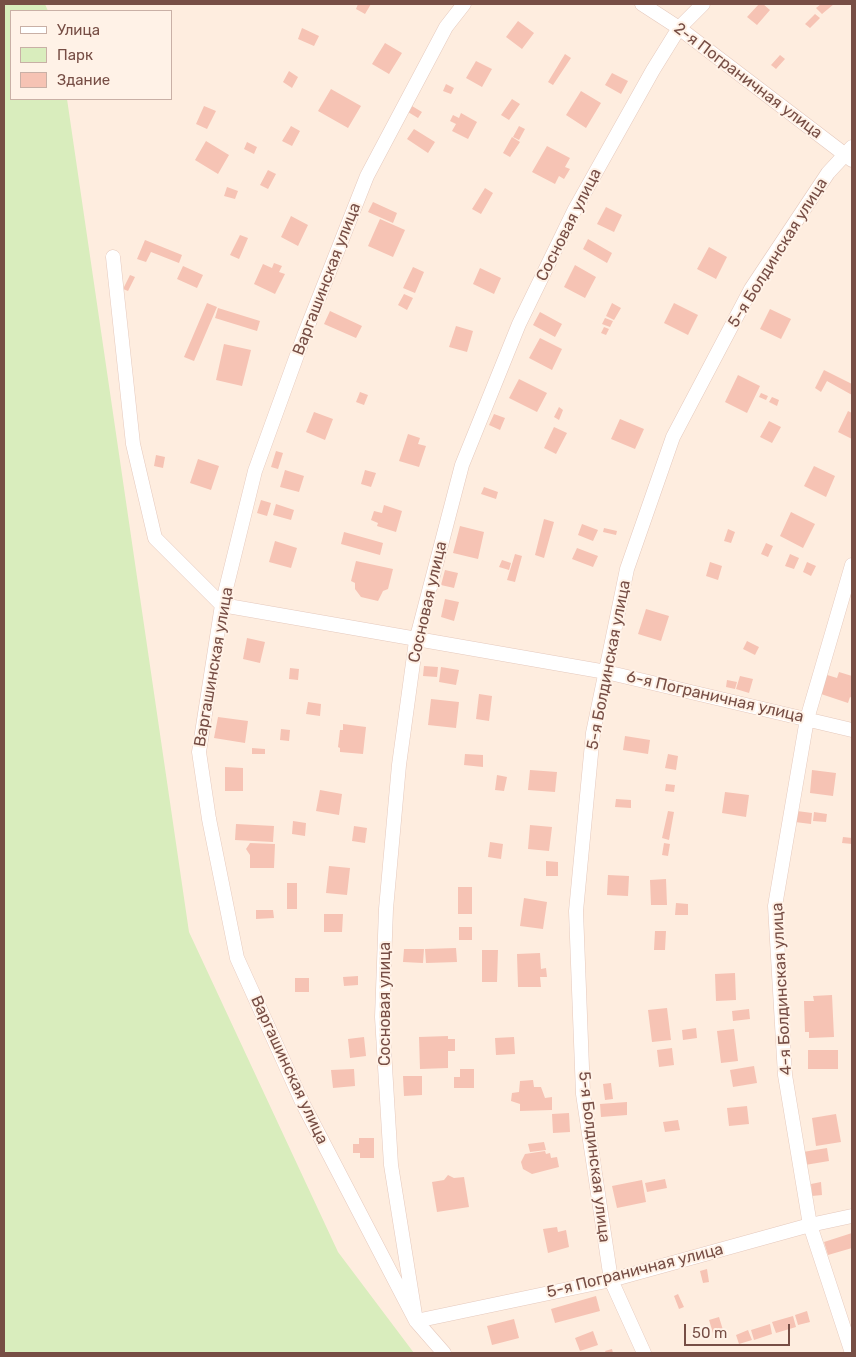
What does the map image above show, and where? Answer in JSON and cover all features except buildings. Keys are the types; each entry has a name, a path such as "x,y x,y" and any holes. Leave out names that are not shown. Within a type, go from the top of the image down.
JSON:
{"street":[{"name":"Варгашинская улица","path":"444,1353 416,1321 303,1104 237,958 209,819 199,752 222,605 255,471 305,333 367,176 446,28 464,4"},
{"name":"2-я Пограничная улица","path":"642,4 679,28 850,154"},
{"name":"Сосновая улица","path":"416,1321 391,1165 382,1017 386,909 399,765 416,641 462,465 520,324 574,211 653,70 679,28 703,4"},
{"name":"5-я Болдинская улица","path":"644,1353 611,1280 583,1094 576,911 593,733 627,570 672,437 751,289 828,172 850,154"},
{"path":"113,257 133,444 155,538 222,605"},
{"name":"4-я Болдинская улица","path":"852,565 807,719 775,906 785,1075 810,1225 852,1353"},
{"name":"6-я Пограничная улица","path":"222,605 416,641 606,672 852,730"},
{"name":"5-я Пограничная улица","path":"416,1321 611,1280 810,1225 852,1216"}],"green space":[{"path":"4,4 45,4 48,10 10,10 10,100 67,100 189,932 338,1252 414,1353 4,1353"}]}
